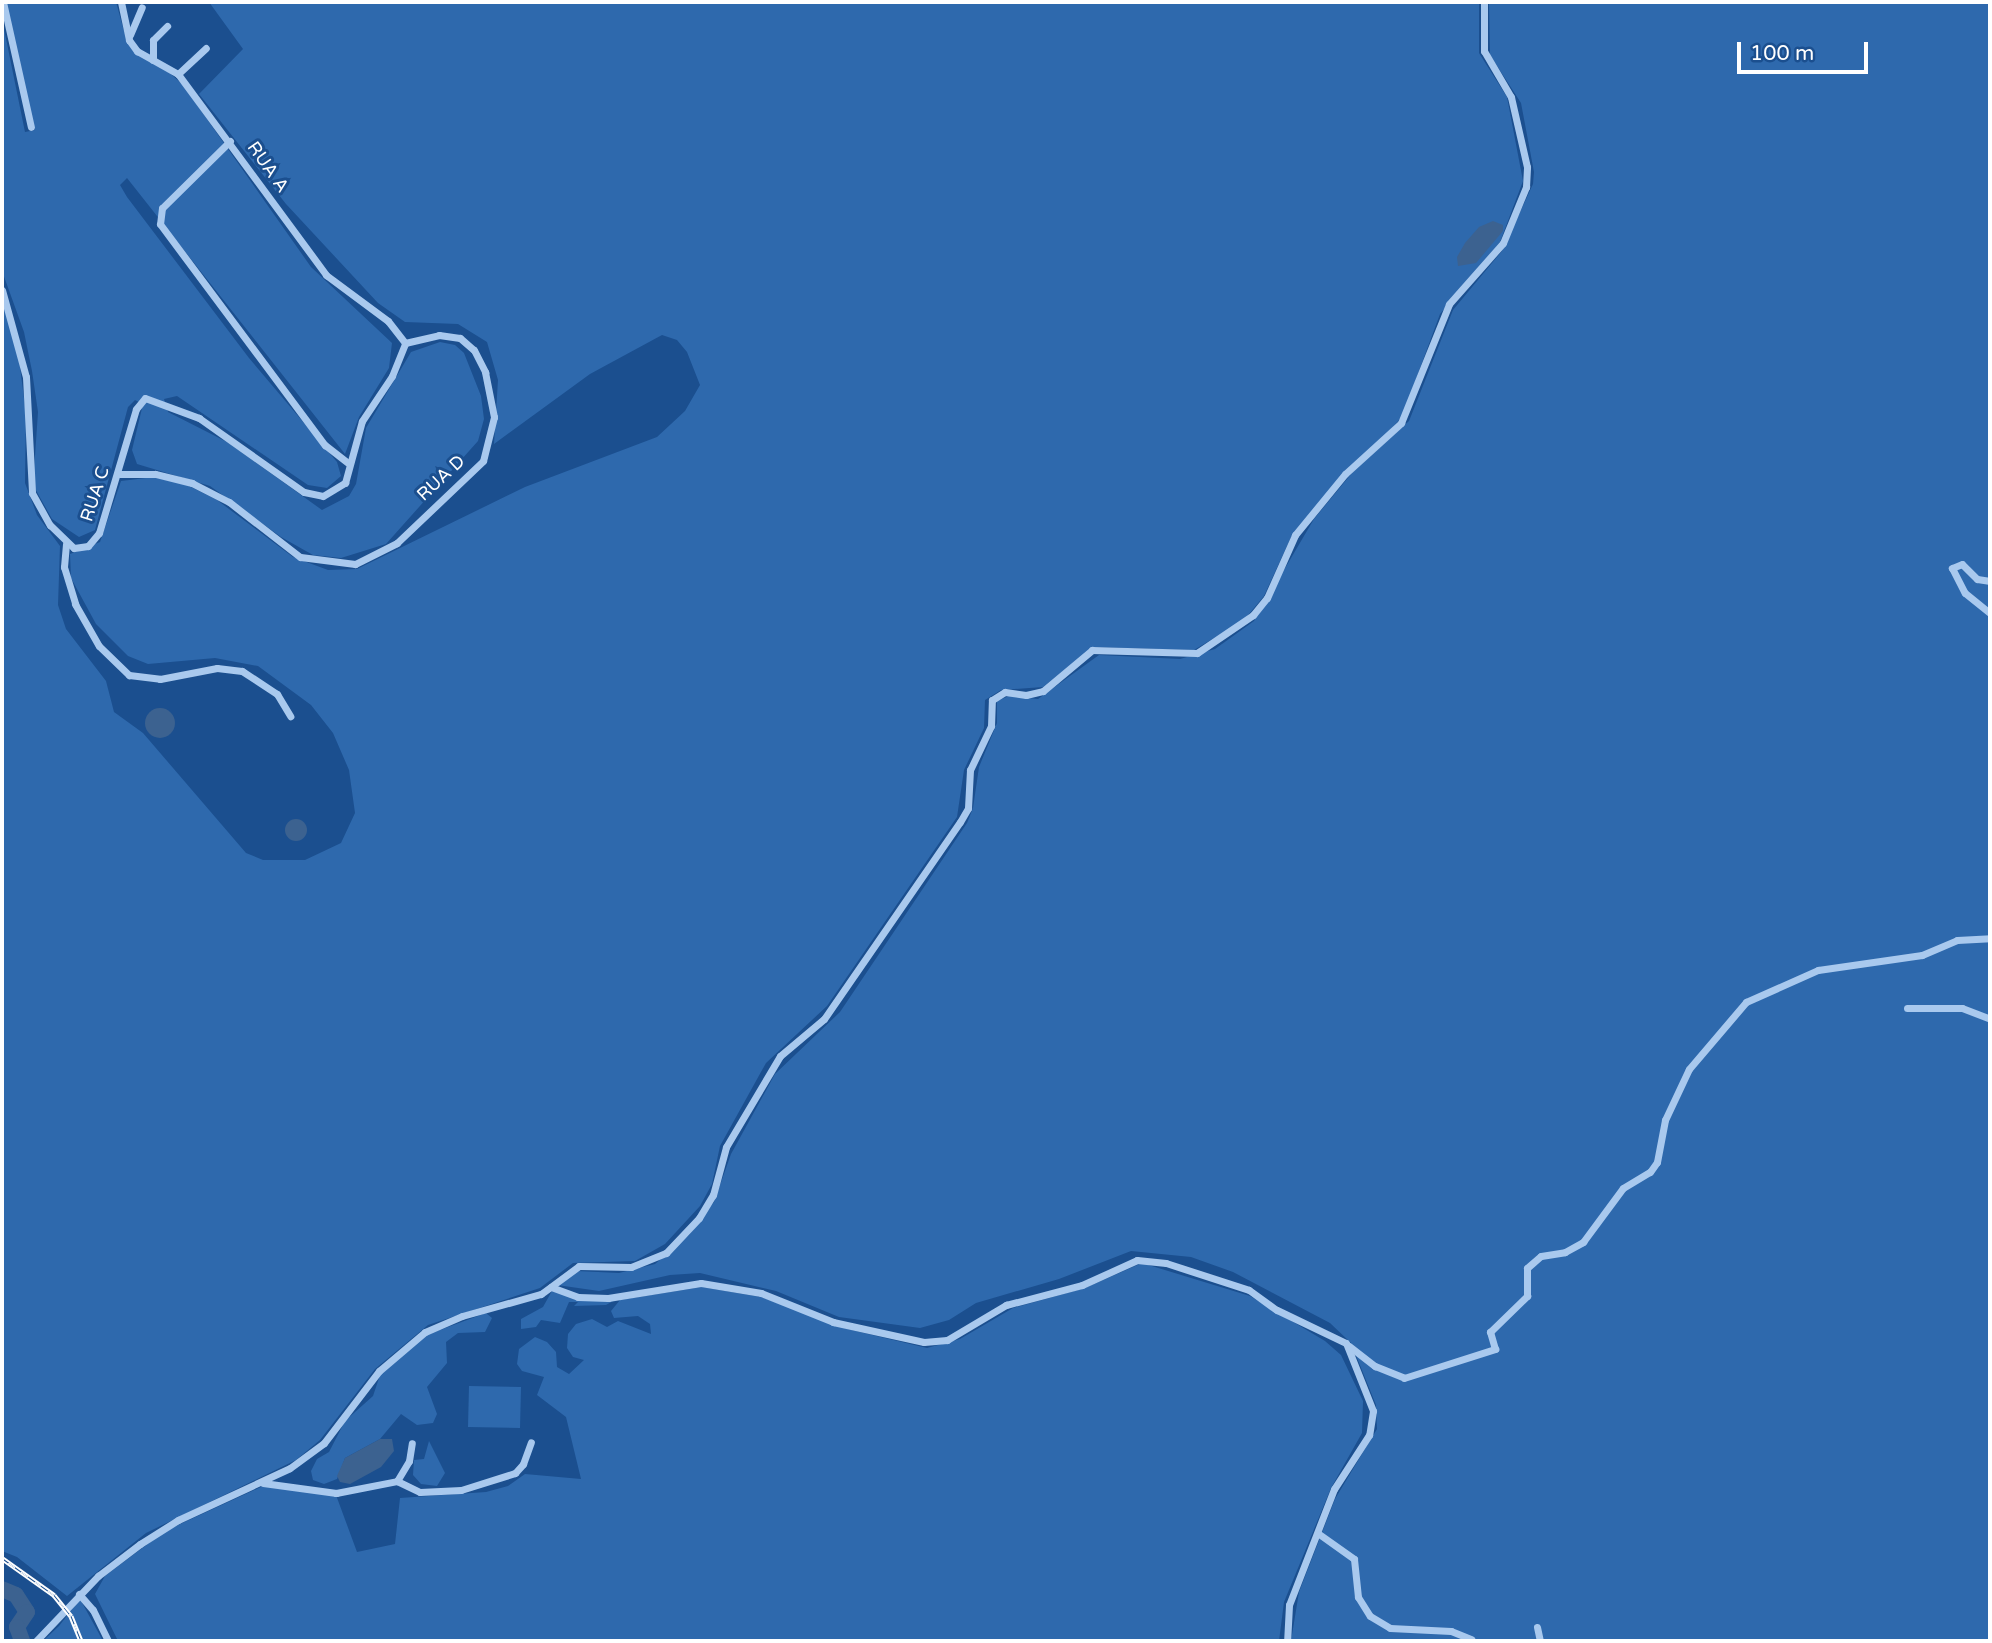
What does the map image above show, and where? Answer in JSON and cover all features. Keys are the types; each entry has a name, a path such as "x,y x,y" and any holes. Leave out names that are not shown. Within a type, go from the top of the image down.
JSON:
{"street":[{"path":"3,2 31,127"},
{"path":"121,2 129,40"},
{"path":"36,1641 79,1594 161,1530 256,1485 324,1443 379,1371 425,1332 462,1316 530,1298 551,1287 579,1266 620,1268 656,1260 699,1218 717,1187 726,1147 780,1056 824,1019 968,808 970,770 991,726 992,700 1005,692 1026,695 1043,691 1092,650 1182,655 1197,653 1221,640 1267,598 1287,545 1345,474 1402,423 1449,304 1503,243 1526,187 1527,167 1511,97 1483,51 1484,2"},
{"path":"129,40 142,7"},
{"path":"153,60 153,40 167,26"},
{"name":"RUA A","path":"129,40 137,51 178,74 230,141 326,275 388,321 405,343"},
{"path":"178,74 206,48"},
{"path":"230,141 162,208 160,224 325,445 347,462 362,421 392,376 405,343"},
{"name":"RUA C","path":"2,290 26,377 32,493 66,544 82,548 94,542 120,474 136,409 145,398 170,404 221,431 313,496 339,490 348,474 347,462"},
{"name":"RUA D","path":"120,474 155,474 214,493 300,557 343,565 371,559 397,543 484,461 490,443 493,409 485,372 474,350 450,335 405,343"},
{"path":"66,544 66,585 75,604 99,646 129,675 160,679 217,668 242,671 271,688 287,705 290,716"},
{"path":"1990,581 1977,579 1964,565 1952,568 1965,593 1990,613"},
{"path":"551,1287 578,1297 601,1298 701,1283 761,1293 833,1322 936,1342 955,1337 1006,1305 1058,1293 1147,1260 1249,1290 1292,1318 1346,1343 1375,1366 1404,1378 1495,1349 1490,1337 1492,1327 1529,1294 1527,1268 1541,1255 1564,1252 1583,1242 1623,1188 1650,1172 1657,1162 1665,1120 1689,1069 1746,1002 1818,970 1922,955 1967,938 1990,938"},
{"path":"1907,1008 1962,1008 1990,1019"},
{"path":"1287,1641 1289,1605 1319,1534 1334,1489 1365,1443 1373,1420 1370,1402 1346,1343"},
{"path":"256,1485 270,1482 336,1493 397,1481 430,1492 491,1484 523,1464 531,1441"},
{"path":"397,1481 409,1461 412,1443"},
{"path":"1319,1534 1354,1559 1358,1597 1370,1616 1390,1628 1451,1631 1471,1639"},
{"path":"79,1594 93,1611 107,1641"},
{"path":"1537,1628 1540,1641"}],"shaded area":[{"path":"5,2 116,2 124,31 136,53 162,66 183,85 311,267 392,343 389,368 359,417 345,454 127,178 120,185 127,197 249,358 337,462 341,476 327,488 308,485 177,396 164,399 168,412 227,442 322,510 349,496 356,484 366,428 411,352 440,342 455,345 464,353 481,396 484,419 478,441 386,544 341,558 313,555 281,537 210,486 137,464 132,450 143,404 135,400 128,407 95,530 79,537 52,519 33,485 38,412 24,332 2,271 2,19 25,132 35,130"},
{"path":"209,2 1479,2 1479,53 1507,97 1523,181 1500,242 1440,314 1402,417 1292,535 1264,596 1244,620 1194,650 1093,647 1043,687 1001,690 985,700 984,728 964,770 957,817 827,1006 766,1063 720,1146 712,1184 700,1206 665,1244 635,1261 573,1263 540,1288 428,1325 375,1369 320,1440 296,1460 146,1533 67,1596 17,1557 2,1551 2,300 19,359 26,414 25,483 37,515 60,546 58,605 66,629 106,681 114,712 143,733 246,853 263,860 305,860 341,843 355,813 349,770 333,733 311,705 258,666 215,658 148,664 128,656 96,624 71,578 70,554 100,542 121,481 154,477 187,485 217,500 293,557 328,570 357,569 525,487 657,437 685,411 700,385 687,352 677,340 662,335 590,374 494,444 498,380 487,342 458,324 405,322 378,303 286,204 199,94 243,49"},
{"path":"1489,2 1990,2 1990,1641 1291,1641 1299,1592 1335,1499 1377,1429 1376,1405 1351,1343 1330,1323 1233,1272 1191,1257 1131,1251 1059,1279 976,1303 949,1320 920,1328 839,1317 776,1291 700,1273 670,1275 599,1291 557,1285 577,1271 619,1273 655,1264 689,1235 714,1202 731,1154 775,1074 840,1012 967,823 973,808 979,767 997,723 997,701 1009,696 1038,699 1099,655 1180,659 1215,649 1254,621 1314,519 1352,473 1409,421 1453,310 1502,251 1533,184 1534,172 1521,103 1490,55"},
{"path":"1493,221 1503,225 1503,231 1476,263 1458,266 1457,257 1465,243 1479,227"},
{"path":"160,708 171,712 175,723 171,734 160,738 149,734 145,723 149,712"},
{"path":"296,819 304,822 307,830 304,838 296,841 288,838 285,830 288,822"},
{"path":"1142,1263 1250,1296 1325,1341 1341,1355 1363,1401 1362,1433 1331,1488 1284,1602 1279,1641 118,1641 95,1594 105,1576 165,1531 263,1486 336,1495 357,1552 395,1544 400,1498 486,1492 508,1486 525,1474 581,1479 566,1417 537,1395 544,1377 522,1371 517,1364 519,1349 535,1337 547,1342 556,1352 557,1367 569,1374 584,1360 573,1357 567,1348 568,1334 576,1324 592,1319 607,1327 618,1321 651,1334 650,1324 638,1316 614,1318 611,1311 620,1300 702,1287 761,1297 847,1329 927,1348 960,1339 1013,1308 1085,1288"},
{"path":"553,1289 576,1299 615,1300 606,1305 574,1306 578,1302 569,1302 560,1323 541,1320 536,1327 521,1329 521,1319 543,1307"},
{"path":"486,1313 492,1318 485,1332 458,1333 446,1342 447,1363 427,1387 437,1414 433,1423 417,1425 401,1414 380,1439 345,1458 337,1479 324,1484 313,1480 311,1471 317,1459 329,1452 345,1421 373,1396 381,1372 421,1337"},
{"path":"469,1386 521,1387 520,1428 468,1427"},
{"path":"380,1439 392,1439 394,1451 381,1467 350,1484 340,1482 337,1476 345,1458"},
{"path":"429,1441 445,1473 437,1486 421,1484 413,1475 414,1460 424,1459"},
{"path":"80,1599 103,1641 43,1641 59,1626"}],"waterway":[{"path":"2,1589 16,1595 27,1612 17,1627 22,1641"}],"railway":[{"path":"2,1558 54,1595 71,1616 81,1641"}]}
